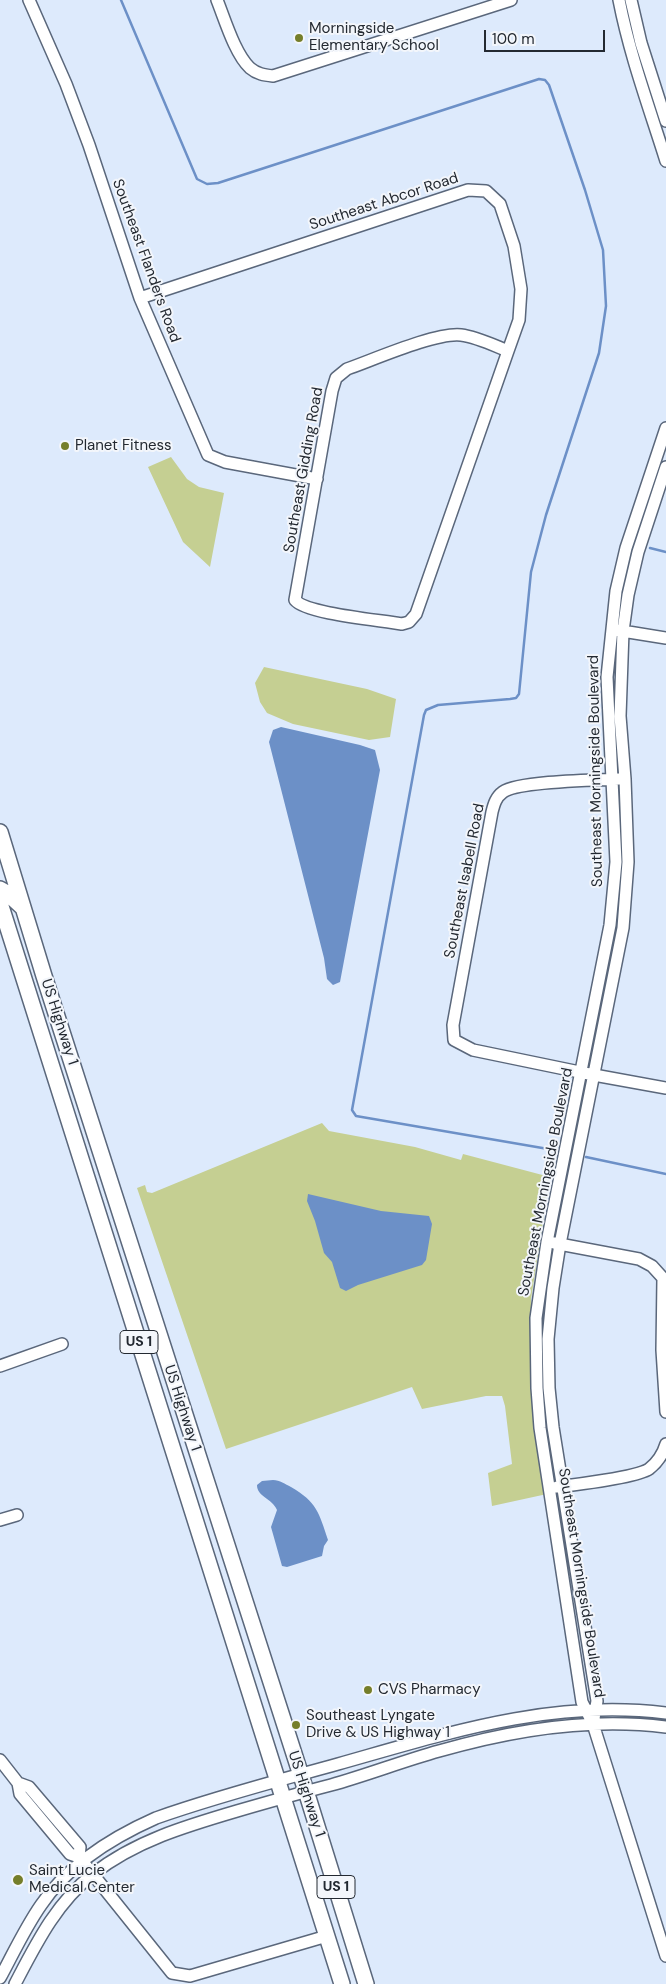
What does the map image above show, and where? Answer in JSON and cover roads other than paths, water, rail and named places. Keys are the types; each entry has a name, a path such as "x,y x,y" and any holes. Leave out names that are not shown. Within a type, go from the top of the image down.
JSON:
{"main road":[{"name":"US Highway 1","path":"0,832 6,869 23,908 366,1984"},
{"path":"0,889 7,892 23,908"},
{"name":"US Highway 1","path":"0,903 342,1984"},
{"path":"132,1319 146,1331 158,1332"},
{"path":"139,1342 151,1345 168,1364"}],"street":[{"name":"Southeast Flanders Road","path":"29,0 66,84 89,145 140,298 199,438 208,455 225,462 316,479"},
{"path":"216,0 242,57 251,69 260,74 273,76 485,4 511,0"},
{"path":"619,0 625,33 640,84 664,148 666,161"},
{"path":"631,0 637,30 666,121"},
{"path":"640,84 652,81"},
{"name":"Southeast Abcor Road","path":"140,298 468,190 486,191 500,204 514,246 521,289 519,320 416,614 409,622 402,624 323,612 299,605 295,600"},
{"name":"Southeast Gidding Road","path":"295,600 332,391 336,378 347,369 441,336 460,335 478,338 508,351"},
{"name":"Southeast Morningside Boulevard","path":"593,1724 592,1710 596,1701 553,1428 548,1362 549,1318 560,1244 623,928 628,862 625,778 620,716 616,592 626,548 666,428"},
{"name":"Southeast Morningside Boulevard","path":"592,1710 582,1702 540,1428 536,1362 536,1318 546,1242 582,1072 610,925 616,862 607,677 617,630 628,595 638,552 666,467"},
{"path":"638,512 650,516"},
{"path":"617,630 666,638"},
{"name":"Southeast Isabell Road","path":"582,1072 473,1050 454,1040 453,1025 492,812 497,798 502,793 516,786 625,778"},
{"path":"582,1072 666,1088"},
{"path":"546,1242 639,1259 652,1266 663,1278 666,1412"},
{"path":"0,1366 62,1344"},
{"path":"536,1362 548,1362"},
{"path":"550,1487 632,1475 648,1470 662,1456 666,1444"},
{"path":"0,1520 17,1515"},
{"path":"567,1600 580,1598"},
{"path":"0,1978 42,1903 81,1859 134,1828 156,1818 300,1774 438,1735 506,1719 554,1712 615,1709 666,1713"},
{"path":"593,1724 666,1956"},
{"path":"15,1984 54,1914 70,1896 93,1875 126,1852 172,1831 438,1751 509,1733 593,1724 647,1724 666,1727"},
{"path":"0,1760 18,1783 28,1787 80,1847 81,1859 172,1973 190,1976 326,1936"}],"water":[{"path":"281,727 375,750 380,770 340,982 333,985 327,979 324,958 269,742 273,730"},
{"path":"308,1194 381,1211 429,1216 432,1224 426,1260 422,1265 358,1285 346,1291 340,1288 332,1262 324,1253 307,1201"},
{"path":"273,1480 282,1482 300,1492 316,1509 328,1540 324,1546 322,1556 287,1567 282,1566 271,1527 277,1510 259,1492 257,1485 262,1481"}],"waterway":[{"path":"121,0 197,179 207,184 218,183 539,79 545,80 549,85 585,190 603,250 606,306 599,353 546,515 531,572 519,694 516,698 510,699 438,705 426,710 424,715 352,1110 356,1116 554,1150"},
{"path":"650,548 666,552"},
{"path":"586,1157 666,1174"}],"place":[{"name":"Morningside Elementary School","path":"299,38"},
{"name":"Planet Fitness","path":"65,446"},
{"name":"CVS Pharmacy","path":"368,1690"},
{"name":"Southeast Lyngate Drive & US Highway 1","path":"296,1725"},
{"name":"Saint Lucie Medical Center","path":"18,1880"}]}
